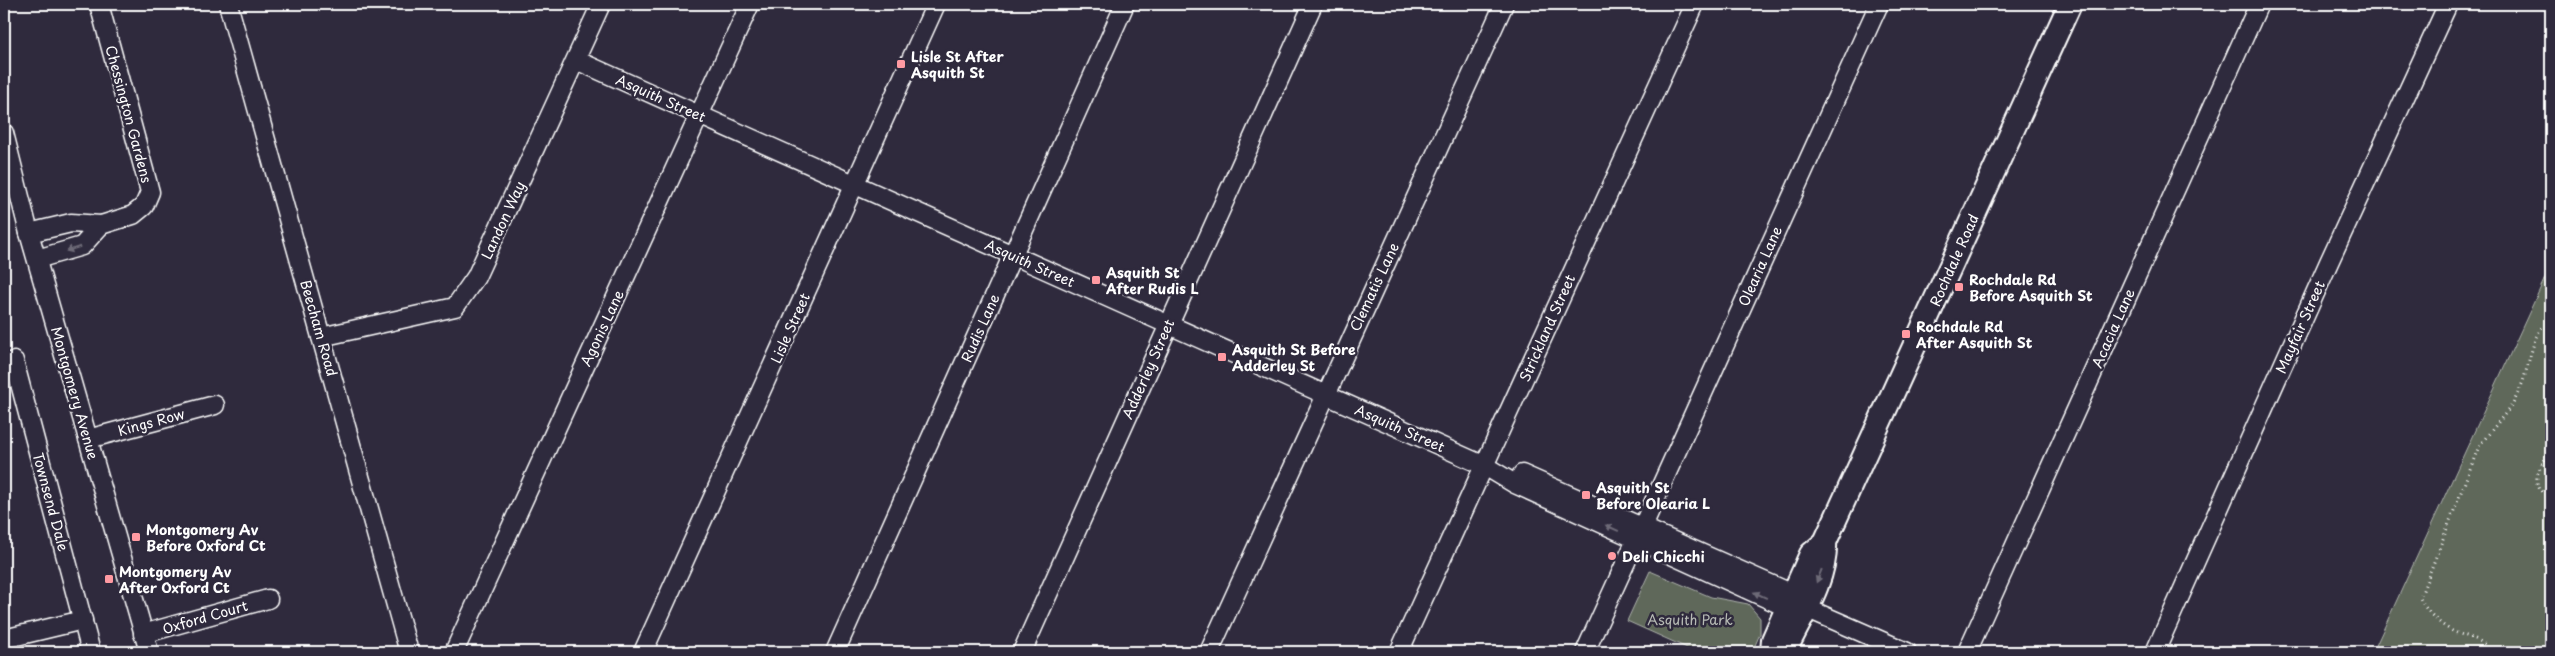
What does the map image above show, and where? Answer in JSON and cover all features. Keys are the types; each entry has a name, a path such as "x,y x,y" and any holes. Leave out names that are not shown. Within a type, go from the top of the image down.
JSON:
{"main road":[{"name":"Rochdale Road","path":"1782,652 1787,647 1795,603 1811,554 1825,542 2070,4"},
{"name":"Rochdale Road","path":"1772,652 1772,640 1795,603"}],"street":[{"name":"Chessington Gardens","path":"30,233 71,223 101,225 139,212 148,200 150,192 99,4"},
{"name":"Beecham Road","path":"228,4 409,652"},
{"name":"Landon Way","path":"321,337 455,307 476,277 601,4"},
{"name":"Agonis Lane","path":"454,652 750,4"},
{"name":"Lisle Street","path":"643,652 936,4"},
{"name":"Rudis Lane","path":"835,652 1125,4"},
{"name":"Adderley Street","path":"1022,652 1168,323 1313,4"},
{"name":"Clematis Lane","path":"1209,652 1504,4"},
{"name":"Strickland Street","path":"1399,652 1694,4"},
{"name":"Olearia Lane","path":"1585,652 1879,4"},
{"name":"Acacia Lane","path":"1968,652 2259,4"},
{"name":"Mayfair Street","path":"2155,652 2325,271 2448,4"},
{"name":"Asquith Street","path":"576,60 854,186 1168,323 1484,466 1521,474 1639,534 1907,652"},
{"name":"Montgomery Avenue","path":"4,133 37,259 148,652"},
{"name":"Chessington Gardens","path":"37,259 82,246 101,225"},
{"name":"Townsend Dale","path":"4,363 14,361 92,652"},
{"name":"Kings Row","path":"88,439 215,405"},
{"name":"Oxford Court","path":"143,634 268,599"},
{"path":"4,639 83,620"}],"path":[{"path":"2491,652 2483,642 2446,626 2429,612 2420,598 2422,587 2479,446 2513,404 2542,327"},
{"path":"2547,455 2536,474 2539,490 2551,496"},
{"path":"2541,464 2551,462"}],"green space":[{"path":"2551,265 2551,652 2373,652"},
{"name":"Asquith Park","path":"1650,571 1711,597 1748,604 1760,618 1760,634 1752,652 1696,652 1627,621"}],"place":[{"name":"Lisle St After Asquith St","path":"901,64"},
{"name":"Asquith St After Rudis L","path":"1096,280"},
{"name":"Rochdale Rd Before Asquith St","path":"1959,287"},
{"name":"Rochdale Rd After Asquith St","path":"1906,334"},
{"name":"Asquith St Before Adderley St","path":"1222,357"},
{"name":"Asquith St Before Olearia L","path":"1586,495"},
{"name":"Montgomery Av Before Oxford Ct","path":"136,537"},
{"name":"Deli Chicchi","path":"1612,556"},
{"name":"Montgomery Av After Oxford Ct","path":"109,579"}]}
